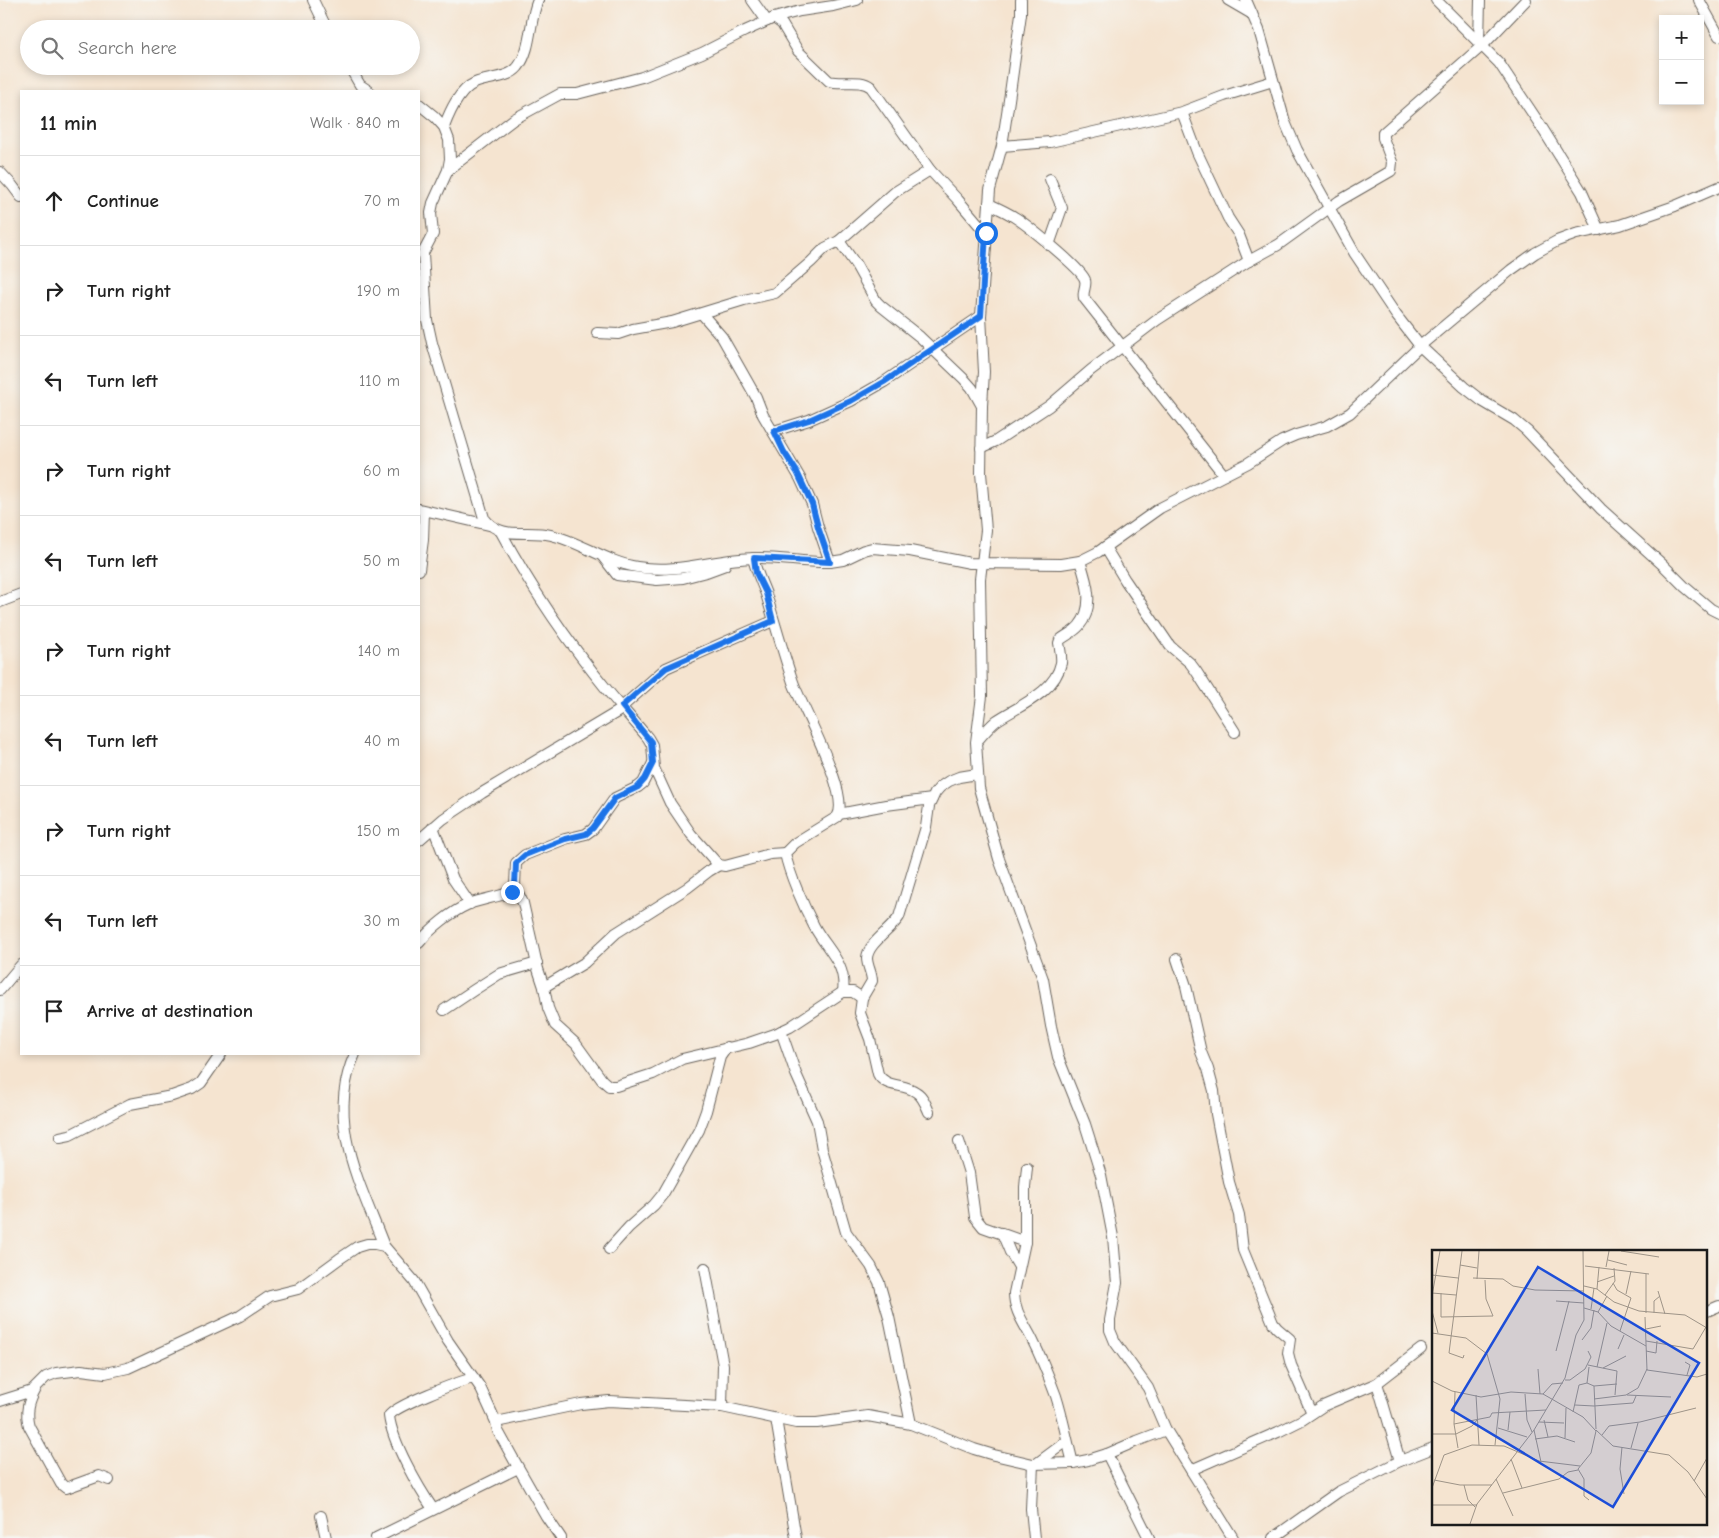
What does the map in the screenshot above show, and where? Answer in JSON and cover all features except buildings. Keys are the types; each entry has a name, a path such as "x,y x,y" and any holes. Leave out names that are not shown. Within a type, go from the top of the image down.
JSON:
{"street":[{"path":"313,0 323,20"},
{"path":"444,126 450,112 466,88 511,73 520,64 527,49 533,12 538,0"},
{"path":"752,0 771,20 782,24 798,51 830,82 862,83 871,87 930,170 986,233"},
{"path":"448,170 514,119 562,94 577,94 642,77 702,53 771,20 800,11 857,0"},
{"path":"1021,0 1021,14 1002,146 988,204 981,316 984,372 981,474 986,530 985,548 981,564 980,591 982,696 976,742 977,774 979,788 999,858 1043,979 1058,1056 1085,1124 1101,1175 1113,1237 1117,1283 1110,1330 1115,1342 1148,1388 1166,1430 1233,1538"},
{"path":"1228,0 1252,14"},
{"path":"1246,0 1259,30 1285,122 1297,150 1356,254 1382,295 1420,346 1464,387 1482,401 1514,420 1527,431 1601,510 1685,587 1711,609 1719,613"},
{"path":"1436,0 1499,63 1540,123 1582,192 1599,230"},
{"path":"1480,0 1481,44"},
{"path":"981,448 996,441 1049,406 1091,370 1157,320 1249,261 1278,245 1329,209 1391,171 1392,162 1383,133 1481,44 1526,0"},
{"path":"1699,0 1719,36"},
{"path":"354,75 360,85 368,90"},
{"path":"1002,146 1050,142 1182,112 1224,96 1273,81"},
{"path":"420,105 435,116 444,126 449,140 450,158 448,170 433,204 431,214 432,234 423,253 427,320 472,483 484,518 489,525"},
{"path":"1182,112 1197,152 1228,218 1239,236 1249,261"},
{"path":"597,333 618,334 633,329 672,322 744,300 775,293 811,262 824,248 839,240 895,192 930,170"},
{"path":"0,172 20,196"},
{"path":"1049,245 1062,208 1050,179"},
{"path":"420,562 423,540 422,510 489,525 501,532 552,535 626,565 656,570 679,569 706,563 754,558 830,562 843,560 867,549 876,548 910,551 960,562 981,564 1061,564 1080,561 1105,547 1160,508 1248,463 1282,441 1340,420 1350,413 1420,346 1511,270 1557,240 1599,230 1667,209 1719,187"},
{"path":"988,204 1014,216 1068,260 1084,278 1082,292 1084,298 1224,475"},
{"path":"839,240 881,306 934,350 972,388 982,406"},
{"path":"702,314 722,336 784,452 797,472 812,504 830,562"},
{"path":"774,431 809,420 840,407 934,350 981,316"},
{"path":"501,532 516,561 566,635 600,681 651,742 653,763 676,814 719,865 725,866 770,854 785,853 795,843 839,814 932,799"},
{"path":"1105,547 1165,638 1175,651 1190,663 1196,671 1234,732"},
{"path":"754,558 756,573 766,593 793,683 829,764 840,799 839,814"},
{"path":"976,742 994,723 1034,698 1052,680 1060,664 1060,640 1078,628 1087,609 1088,584 1080,561"},
{"path":"0,602 20,594"},
{"path":"420,839 433,827 482,793 623,707 666,668 773,621"},
{"path":"513,891 515,886 515,867 519,860 525,855 565,839 586,834 593,828 615,798 643,783 653,763"},
{"path":"929,1112 924,1101 916,1091 901,1085 886,1083 880,1078 870,1039 860,1013 862,998 872,981 867,956 876,942 895,924 899,917 926,827 929,806 935,793 949,781 977,774"},
{"path":"433,827 453,879 470,904"},
{"path":"785,853 814,926 842,970 844,978 843,992"},
{"path":"544,987 584,963 616,933 719,865"},
{"path":"420,942 436,926 470,904 513,891"},
{"path":"513,891 519,895 523,903 536,963 544,987 548,1008 555,1025 576,1044 602,1080 609,1086 616,1086 653,1074 682,1058 749,1044 790,1027 843,992 853,992 862,998"},
{"path":"1177,959 1186,986 1201,1052 1214,1092 1216,1114 1229,1182 1239,1215 1243,1250 1273,1323 1290,1339 1289,1358 1312,1412"},
{"path":"444,1010 499,974 536,963"},
{"path":"0,990 20,965"},
{"path":"781,1031 796,1074 817,1120 822,1149 846,1232 871,1266 879,1282 889,1318 911,1424"},
{"path":"609,1249 663,1194 699,1130 706,1112 720,1057 726,1048"},
{"path":"60,1136 70,1135 130,1104 172,1096 192,1089 201,1083 220,1055"},
{"path":"355,1055 345,1082 344,1132 355,1170 384,1246 410,1275 448,1341 474,1378 496,1422 498,1431 518,1468 561,1538"},
{"path":"959,1140 969,1173 975,1217 983,1227 1025,1242"},
{"path":"1026,1167 1025,1242 1014,1293 1016,1310 1032,1338 1062,1414 1073,1463"},
{"path":"1002,1233 1019,1267"},
{"path":"109,1480 99,1476 66,1488 61,1484 29,1426 27,1418 28,1402 35,1389 46,1377 56,1372 81,1370 105,1374 128,1368 240,1316 270,1296 298,1289 339,1258 357,1248 367,1244 384,1246"},
{"path":"705,1268 723,1365 722,1407"},
{"path":"1706,1312 1719,1306"},
{"path":"1191,1470 1278,1432 1323,1406 1377,1383 1421,1349"},
{"path":"433,1509 412,1473 391,1429 389,1416 392,1411 414,1401 456,1383 474,1378"},
{"path":"1377,1383 1400,1461"},
{"path":"0,1401 35,1389"},
{"path":"496,1422 609,1401 722,1407 796,1423 817,1423 868,1416 911,1424 974,1449 1034,1464 1073,1463 1107,1454 1137,1440 1166,1430"},
{"path":"776,1419 796,1538"},
{"path":"1034,1464 1067,1441"},
{"path":"1273,1538 1338,1492 1400,1461 1432,1448"},
{"path":"1107,1454 1149,1538"},
{"path":"1034,1464 1031,1510 1034,1538"},
{"path":"376,1538 518,1468"},
{"path":"321,1516 326,1538"}],"route":[{"path":"512,892 515,886 516,863 522,857 565,839 586,834 593,828 615,798 643,783 653,763 651,742 622,706 650,684 666,668 773,621 766,593 756,573 754,558 830,562 812,504 774,431 809,420 851,401 884,382 918,358 934,350 981,316 986,233"}]}
